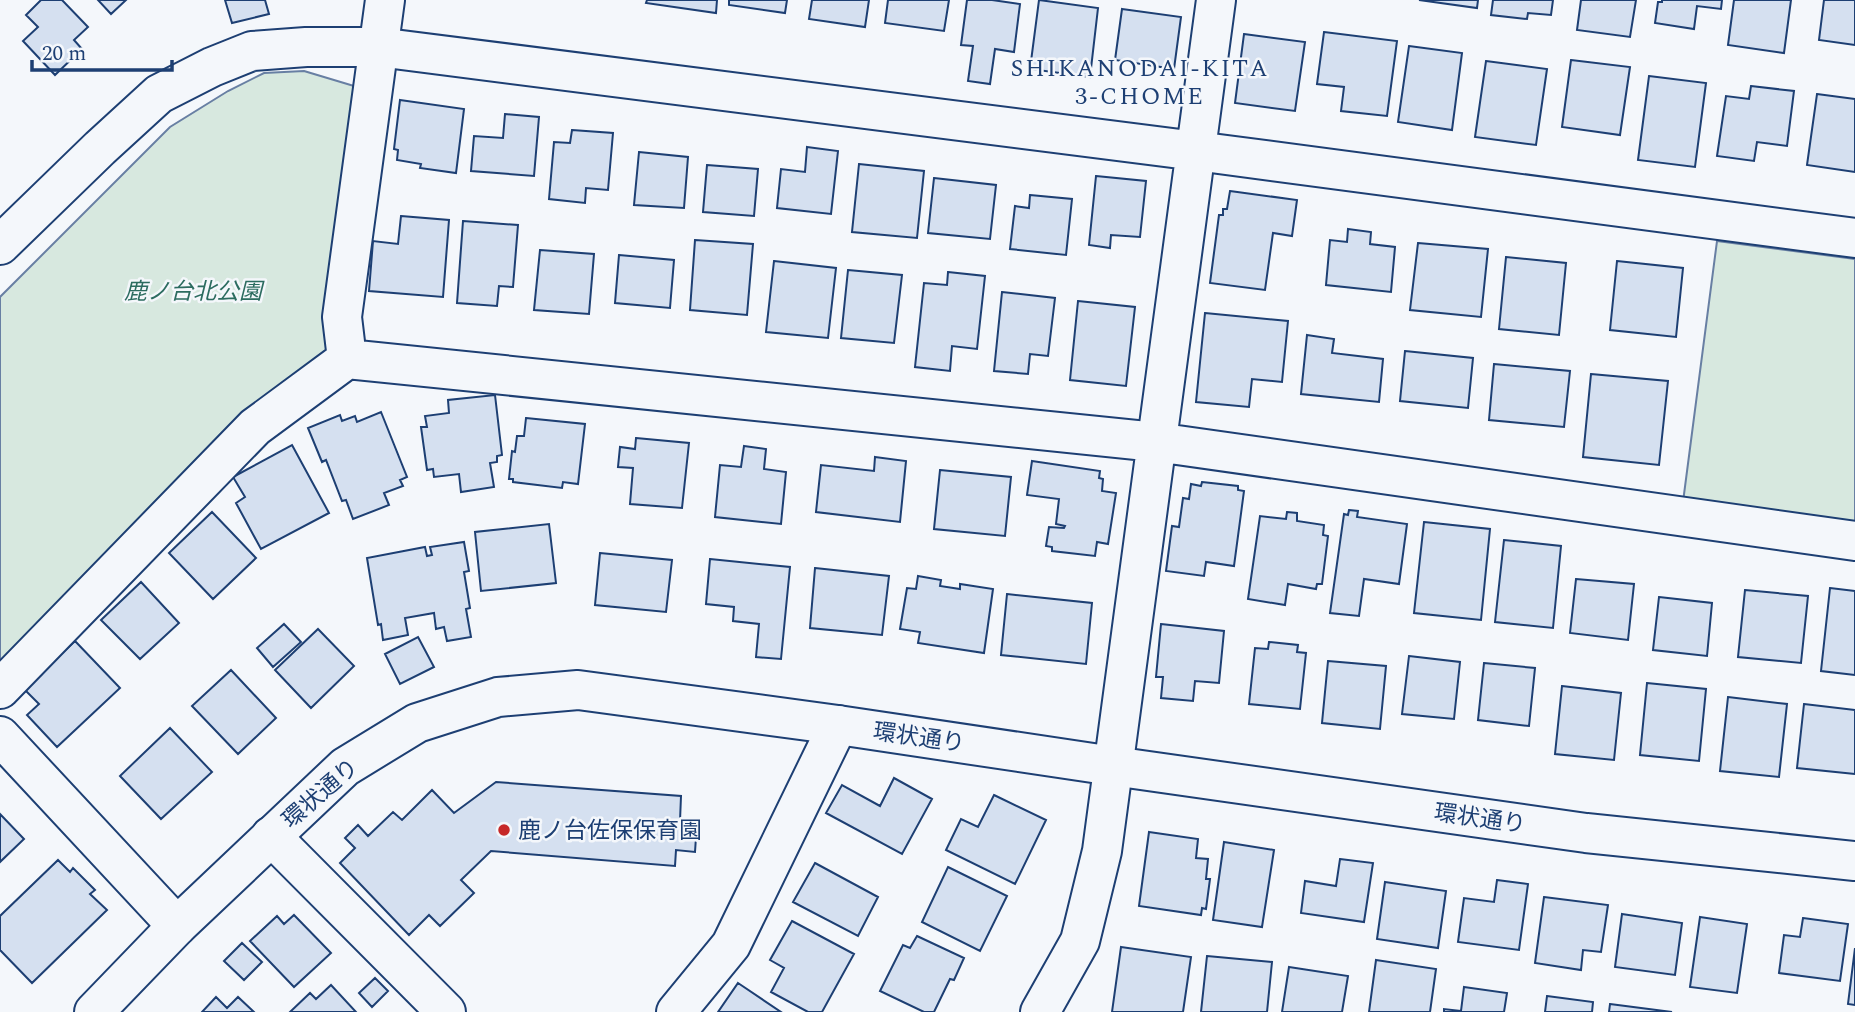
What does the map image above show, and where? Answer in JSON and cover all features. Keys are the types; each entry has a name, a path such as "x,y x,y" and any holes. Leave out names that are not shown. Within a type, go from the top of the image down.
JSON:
{"street":[{"path":"346,359 342,317 385,0"},
{"path":"1040,1012 1080,941 1102,850 1216,0"},
{"path":"0,245 159,94 212,67 252,51 306,47 378,47 1855,238"},
{"path":"0,689 255,427 346,359 1156,442 1855,541"},
{"name":"環状通り","path":"94,1012 177,926 345,767 417,723 498,697 578,690 1586,833 1855,861"},
{"path":"676,1012 730,945 838,725"},
{"path":"0,736 177,926"},
{"path":"271,836 446,1012"}],"green space":[{"name":"鹿ノ台北公園","path":"304,71 354,86 326,363 0,664 0,297 170,127 228,91 264,73"},
{"path":"1717,241 1855,259 1855,524 1683,502"}],"building":[{"path":"41,0 62,0 88,27 74,40 82,49 55,75 23,41 38,27 26,15"},
{"path":"98,0 126,0 111,14"},
{"path":"225,0 265,0 269,14 232,23"},
{"path":"647,0 717,0 716,13 646,3"},
{"path":"729,0 787,0 785,13 729,5"},
{"path":"812,0 869,0 865,27 809,19"},
{"path":"888,0 949,0 944,31 885,23"},
{"path":"967,0 1020,4 1014,52 995,49 990,84 968,81 973,46 961,45"},
{"path":"1039,0 1098,8 1090,77 1030,69"},
{"path":"1419,0 1478,0 1477,8"},
{"path":"1493,0 1553,0 1551,15 1528,13 1527,19 1491,15"},
{"path":"1581,0 1636,0 1630,37 1577,30"},
{"path":"1722,0 1721,9 1697,6 1694,29 1655,23 1658,2"},
{"path":"1734,0 1791,0 1784,53 1728,45"},
{"path":"1824,0 1855,0 1855,45 1819,40"},
{"path":"1122,9 1181,17 1174,69 1115,60"},
{"path":"1324,32 1397,41 1387,116 1341,111 1344,87 1317,84"},
{"path":"1244,34 1305,42 1295,111 1235,103"},
{"path":"1409,46 1462,53 1452,130 1398,122"},
{"path":"1571,60 1630,67 1620,135 1562,127"},
{"path":"1486,61 1547,69 1536,145 1475,137"},
{"path":"1649,76 1706,83 1695,167 1638,160"},
{"path":"1751,86 1794,91 1787,146 1757,142 1754,161 1717,156 1726,96 1749,99"},
{"path":"1817,94 1855,99 1855,172 1807,165"},
{"path":"400,100 464,109 456,173 420,168 421,164 397,160 398,150 394,149"},
{"path":"505,114 539,117 534,176 471,171 474,136 503,138"},
{"path":"572,130 613,133 608,190 586,188 585,203 549,199 554,142 570,143"},
{"path":"807,147 838,151 831,214 777,208 781,169 805,172"},
{"path":"639,152 688,157 684,208 634,205"},
{"path":"859,164 924,171 917,238 852,232"},
{"path":"707,165 758,169 754,216 703,212"},
{"path":"1096,176 1146,181 1140,237 1111,235 1110,248 1089,245"},
{"path":"934,178 996,185 990,239 928,233"},
{"path":"1230,191 1297,200 1292,236 1273,233 1265,290 1210,283 1219,215 1223,215 1223,209 1227,209"},
{"path":"1030,195 1072,199 1066,255 1010,249 1015,206 1029,208"},
{"path":"401,216 449,220 443,297 369,291 373,241 398,244"},
{"path":"463,221 518,225 513,287 499,286 497,306 457,303"},
{"path":"1348,229 1371,232 1370,244 1395,247 1391,292 1326,285 1330,240 1347,242"},
{"path":"695,240 753,244 747,315 690,310"},
{"path":"1418,243 1488,249 1481,317 1410,310"},
{"path":"540,250 594,254 589,314 534,310"},
{"path":"619,255 674,260 670,308 615,303"},
{"path":"1506,257 1566,263 1559,335 1499,329"},
{"path":"774,261 836,268 828,338 766,332"},
{"path":"1617,261 1683,268 1676,337 1610,330"},
{"path":"848,270 902,275 894,343 841,338"},
{"path":"948,272 985,276 977,349 952,346 950,371 915,367 924,283 947,285"},
{"path":"1002,292 1055,298 1048,356 1030,354 1028,374 994,371"},
{"path":"1078,301 1135,307 1126,386 1070,380"},
{"path":"1205,313 1288,321 1282,382 1252,379 1249,407 1196,402"},
{"path":"1307,335 1334,339 1332,353 1383,359 1379,402 1301,394"},
{"path":"1405,351 1473,358 1468,408 1400,401"},
{"path":"1494,364 1570,371 1564,427 1489,420"},
{"path":"1591,374 1668,381 1659,465 1583,457"},
{"path":"495,395 502,455 497,456 497,462 490,463 494,487 461,492 459,474 434,477 433,469 427,470 421,427 427,427 425,416 449,413 448,400"},
{"path":"381,412 407,477 400,480 403,486 384,493 389,505 353,519 346,500 342,501 326,460 322,462 308,428 340,415 342,421 355,416 357,422"},
{"path":"526,418 585,424 578,484 563,482 562,488 513,482 513,479 509,479 512,451 515,452 517,436 524,436"},
{"path":"636,438 689,443 682,508 630,504 633,468 618,467 620,447 635,449"},
{"path":"292,445 329,513 261,549 236,503 245,497 233,477"},
{"path":"744,446 766,449 764,469 786,472 781,524 715,517 720,465 741,467"},
{"path":"875,457 906,461 900,522 816,512 821,465 874,471"},
{"path":"1032,461 1100,471 1099,478 1103,479 1102,491 1116,493 1108,544 1097,542 1095,556 1052,551 1052,547 1046,546 1049,527 1065,526 1056,524 1059,499 1027,495"},
{"path":"940,470 1011,477 1005,536 934,529"},
{"path":"1202,482 1238,486 1238,490 1244,491 1234,566 1206,562 1204,576 1166,571 1172,526 1179,527 1183,498 1189,499 1191,484 1201,486"},
{"path":"1349,510 1358,511 1357,517 1407,524 1399,584 1364,579 1359,616 1330,613 1344,514 1348,515"},
{"path":"212,512 256,558 213,599 169,553"},
{"path":"1287,512 1297,513 1297,521 1324,525 1323,535 1328,536 1322,584 1317,584 1316,589 1288,584 1285,605 1248,599 1260,516 1286,519"},
{"path":"1424,522 1490,529 1481,620 1414,613"},
{"path":"549,524 556,583 481,591 475,532"},
{"path":"1504,540 1561,546 1553,628 1495,622"},
{"path":"464,542 469,571 464,572 470,608 466,609 471,637 447,641 444,627 436,629 434,613 405,618 408,635 383,640 367,558 425,547 427,556 432,555 430,547"},
{"path":"600,553 672,560 666,612 595,605"},
{"path":"710,559 790,567 781,659 756,657 759,624 733,621 734,607 706,604"},
{"path":"815,568 889,576 882,635 810,628"},
{"path":"918,576 941,580 940,586 960,589 960,584 993,589 984,653 918,643 920,632 900,629 907,588 916,589"},
{"path":"1576,579 1634,584 1628,640 1570,633"},
{"path":"141,582 179,623 140,659 101,620"},
{"path":"1830,588 1855,591 1855,675 1821,671"},
{"path":"1745,590 1808,596 1801,663 1738,657"},
{"path":"1007,594 1092,603 1086,664 1001,655"},
{"path":"1659,597 1712,603 1707,656 1653,650"},
{"path":"284,624 301,642 273,667 257,648"},
{"path":"1161,624 1224,631 1219,683 1195,681 1193,701 1161,698 1163,677 1156,677"},
{"path":"318,629 354,666 311,708 275,670"},
{"path":"418,637 434,667 400,684 385,654"},
{"path":"75,641 120,688 57,747 27,715 39,704 24,689"},
{"path":"1269,642 1298,645 1297,652 1306,653 1300,709 1249,704 1255,648 1268,649"},
{"path":"1409,656 1460,662 1454,719 1402,714"},
{"path":"1328,661 1386,666 1380,729 1322,723"},
{"path":"1484,663 1535,668 1529,726 1478,720"},
{"path":"231,670 276,718 238,754 192,706"},
{"path":"1647,683 1706,689 1699,761 1640,755"},
{"path":"1562,686 1621,693 1614,760 1555,754"},
{"path":"1728,697 1787,704 1779,777 1720,771"},
{"path":"1804,704 1855,710 1855,774 1797,768"},
{"path":"170,728 212,772 161,819 120,776"},
{"path":"894,778 932,799 902,854 826,813 842,785 880,806"},
{"path":"496,782 681,796 680,821 697,822 695,852 676,850 675,866 491,851 461,880 474,893 440,926 429,915 409,935 340,863 355,848 345,838 358,825 368,836 393,812 402,820 432,790 454,813"},
{"path":"994,795 1046,820 1015,884 946,850 961,819 978,827"},
{"path":"0,814 24,839 0,862"},
{"path":"1149,832 1198,839 1196,858 1208,859 1206,879 1210,879 1206,909 1202,908 1201,915 1139,906"},
{"path":"1224,842 1274,850 1262,927 1213,920"},
{"path":"1340,859 1373,863 1364,922 1301,913 1305,881 1336,886"},
{"path":"58,860 70,872 73,868 95,890 90,894 107,910 32,983 0,950 0,916"},
{"path":"815,863 878,897 858,936 793,902"},
{"path":"948,867 1007,896 980,951 922,922"},
{"path":"1497,880 1528,884 1519,950 1458,942 1464,898 1494,902"},
{"path":"1385,882 1446,891 1438,948 1377,939"},
{"path":"1544,897 1608,905 1601,952 1583,950 1581,970 1535,963"},
{"path":"1622,914 1682,923 1675,975 1615,967"},
{"path":"294,915 331,953 294,987 250,941 277,916 284,924"},
{"path":"1700,917 1747,924 1737,993 1690,987"},
{"path":"1803,918 1848,924 1840,981 1779,973 1784,935 1800,937"},
{"path":"792,921 854,954 822,1012 808,1012 771,992 784,968 770,960"},
{"path":"917,936 964,958 934,1012 924,1012 880,991 903,945 910,948"},
{"path":"242,943 262,962 244,980 224,961"},
{"path":"1121,947 1191,957 1183,1012 1112,1012"},
{"path":"1855,948 1855,1005 1848,1004"},
{"path":"1207,956 1272,962 1267,1012 1201,1012"},
{"path":"1376,960 1436,969 1430,1012 1369,1012"},
{"path":"1289,967 1348,976 1342,1012 1282,1012"},
{"path":"375,978 388,991 372,1007 359,993"},
{"path":"738,983 781,1012 718,1012"},
{"path":"331,985 356,1012 290,1012 310,993 316,999"},
{"path":"1464,987 1507,993 1504,1012 1444,1012 1444,1009 1461,1011"},
{"path":"1547,996 1593,1002 1592,1012 1545,1012"},
{"path":"216,997 227,1008 238,997 254,1012 202,1012"},
{"path":"1610,1004 1672,1012 1609,1012"}],"place":[{"name":"鹿ノ台佐保保育園","path":"504,830"}],"district":[{"name":"SHIKANODAI-KITA 3-CHOME","path":"1140,82"}]}
